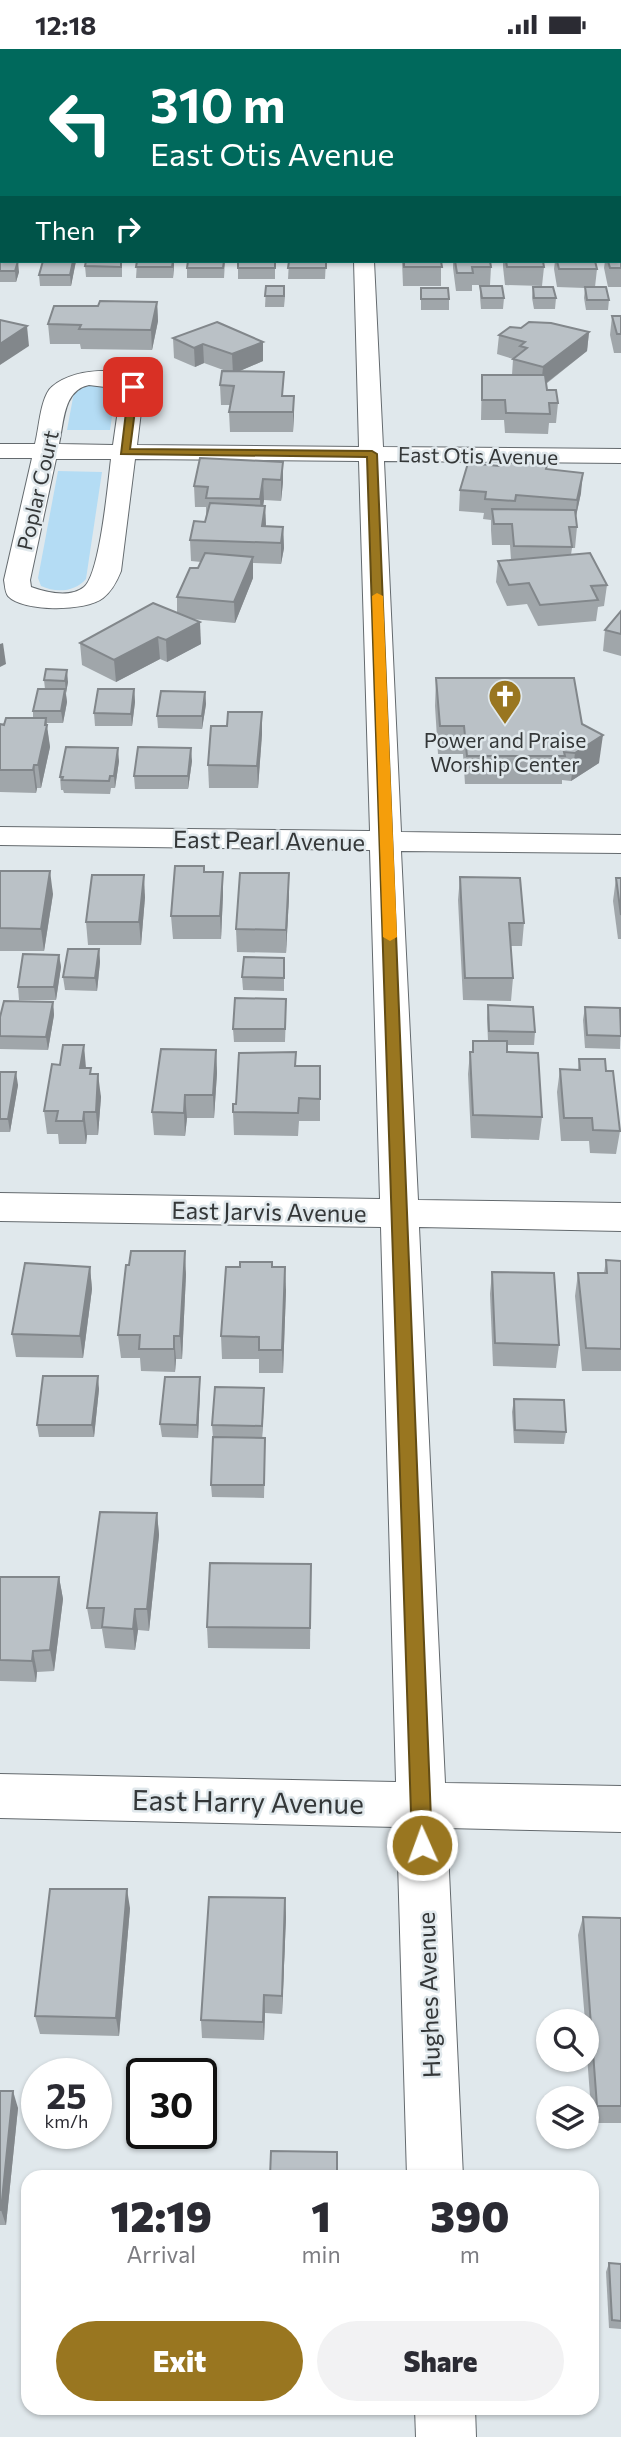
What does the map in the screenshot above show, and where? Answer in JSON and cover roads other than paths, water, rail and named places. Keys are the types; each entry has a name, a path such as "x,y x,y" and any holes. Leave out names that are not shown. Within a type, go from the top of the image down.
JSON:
{"street":[{"name":"Hughes Avenue","path":"364,263 435,2170"},
{"name":"Poplar Court","path":"107,378 125,381 133,387 125,452 105,582 97,592 82,600 63,603 37,599 19,592 17,580 58,394 64,386 73,381 107,378"},
{"name":"East Otis Avenue","path":"0,451 621,456"},
{"name":"East Pearl Avenue","path":"0,836 621,844"},
{"name":"East Jarvis Avenue","path":"0,1207 621,1217"},
{"name":"East Harry Avenue","path":"0,1796 621,1809"},
{"path":"445,2415 446,2437"}],"place":[{"name":"Power and Praise Worship Center","path":"505,726"}]}
